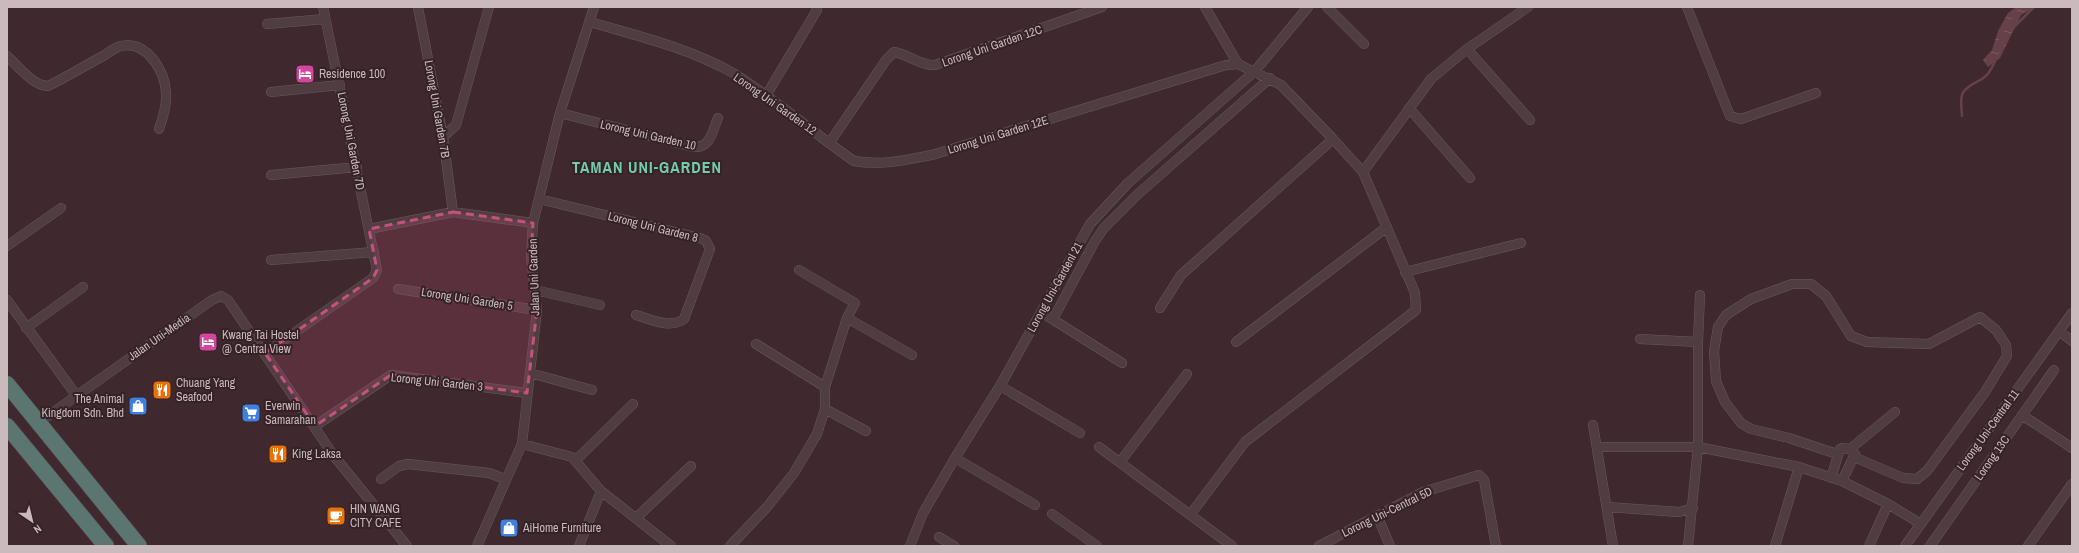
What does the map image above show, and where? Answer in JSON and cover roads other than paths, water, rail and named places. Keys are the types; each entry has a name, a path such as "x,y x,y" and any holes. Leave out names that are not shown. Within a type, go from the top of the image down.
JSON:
{"highway":[{"path":"7,384 139,546"},
{"path":"7,426 106,546"}],"street":[{"name":"Lorong Uni Garden 7D","path":"265,353 373,278 377,270 323,7"},
{"name":"Lorong Uni Garden 7B","path":"418,7 443,137 453,212"},
{"path":"443,137 456,125 489,7"},
{"name":"Jalan Uni Garden","path":"477,546 505,479 522,444 537,310 531,256 534,223 560,113 594,7"},
{"path":"767,94 817,10 816,7"},
{"name":"Lorong Uni Garden 12C","path":"830,142 886,60 894,52 904,53 929,66 935,65 1102,7"},
{"path":"1190,515 1245,442 1416,310 1415,293 1363,172 1281,86 1270,78 1238,64 1205,7"},
{"path":"1327,7 1364,44"},
{"path":"1363,172 1431,79 1467,49 1528,7"},
{"path":"1687,7 1730,116 1741,119 1816,93"},
{"name":"Lorong Uni-Gardenl 21","path":"910,546 923,513 1000,386 1090,224 1128,183 1255,71 1306,8"},
{"path":"267,24 325,19"},
{"name":"Lorong Uni Garden 12","path":"590,22 673,46 717,65 767,94 854,160 865,163"},
{"path":"7,56 35,82 42,86 48,86 121,46 136,47 142,50 158,65 165,83 166,94 164,116 159,129"},
{"path":"1467,49 1530,120"},
{"name":"Lorong Uni Garden 12E","path":"865,163 896,162 932,155 1226,65 1238,64"},
{"path":"1054,319 1095,241 1104,228 1138,194 1270,78"},
{"path":"270,92 340,85"},
{"path":"1409,108 1470,178"},
{"name":"Lorong Uni Garden 10","path":"560,113 692,147 701,147 708,144 718,118"},
{"path":"1160,308 1181,275 1333,139"},
{"path":"271,175 357,167"},
{"path":"1128,183 1138,194"},
{"name":"Lorong Uni Garden 8","path":"539,199 700,238 706,241 710,249 684,319 677,324 670,325 636,315"},
{"path":"7,246 61,208"},
{"path":"369,229 453,212 534,223"},
{"path":"1236,342 1387,227"},
{"path":"1405,272 1521,243"},
{"path":"271,260 374,252"},
{"path":"730,546 767,507 794,473 817,434 825,409 825,387 848,318 855,303 799,270"},
{"path":"1831,478 1837,454 1842,448 1903,478 1917,479 1927,471 1985,392 2007,356 2006,345 1996,330 1980,317 1929,344 1867,342 1851,336 1826,296 1811,284 1792,284 1751,299 1726,315 1718,327 1714,351 1716,381 1725,402 1737,418 1741,423 1751,429 1789,438 1837,454"},
{"path":"26,328 83,287"},
{"name":"Lorong Uni Garden 5","path":"398,289 537,310"},
{"path":"534,290 600,305"},
{"path":"1688,546 1698,447 1698,342 1700,295"},
{"name":"Jalan Uni-Media","path":"38,423 212,300 221,296 228,300 265,353"},
{"path":"7,300 76,395"},
{"path":"1041,312 1122,363"},
{"name":"Lorong Uni-Central 11","path":"1905,546 2072,313"},
{"path":"848,318 912,355"},
{"path":"2059,331 2072,341"},
{"path":"1640,339 1698,342"},
{"path":"756,344 825,387"},
{"path":"265,353 357,486 407,546"},
{"name":"Lorong 13C","path":"1930,546 2054,370"},
{"path":"530,373 592,390"},
{"path":"1120,462 1188,374"},
{"name":"Lorong Uni Garden 3","path":"315,426 391,375 527,393"},
{"path":"1000,386 1080,433"},
{"path":"576,460 633,404"},
{"path":"825,409 866,431"},
{"path":"1842,481 1852,453 1895,412"},
{"path":"2022,415 2072,448"},
{"path":"1593,425 1613,546"},
{"path":"522,444 568,455 576,460 601,491 671,546"},
{"path":"1099,447 1232,546"},
{"path":"1596,447 1698,447 1799,467 1842,481 1888,504 1921,524"},
{"path":"955,458 1036,505"},
{"path":"381,479 399,466 408,464 489,473 505,479"},
{"path":"636,518 691,466"},
{"path":"1775,546 1799,467"},
{"name":"Lorong Uni-Central 5D","path":"1319,546 1376,515 1423,492 1480,475 1484,480 1496,546"},
{"path":"2028,546 2072,484"},
{"path":"579,546 601,491"},
{"path":"1869,546 1888,504"},
{"path":"1607,508 1679,512 1693,508"},
{"path":"1052,514 1097,546"},
{"path":"1376,515 1390,546"},
{"path":"939,537 954,546"}],"water":[{"path":"2016,7 2035,7 2021,15 2000,58 1988,67 1983,60 1992,50 1998,31 2008,13"}],"waterway":[{"path":"2012,29 2034,7"},
{"path":"1962,116 1962,93 1988,74 1995,61"}],"place":[{"name":"Residence 100","path":"305,74"},
{"name":"Kwang Tai Hostel @ Central View","path":"208,342"},
{"name":"Chuang Yang Seafood","path":"162,390"},
{"name":"The Animal Kingdom Sdn. Bhd","path":"138,406"},
{"name":"Everwin Samarahan","path":"251,413"},
{"name":"King Laksa","path":"278,454"},
{"name":"HIN WANG CITY CAFE","path":"336,516"},
{"name":"AiHome Furniture","path":"509,528"}],"district":[{"name":"TAMAN UNI-GARDEN","path":"647,167"}]}
